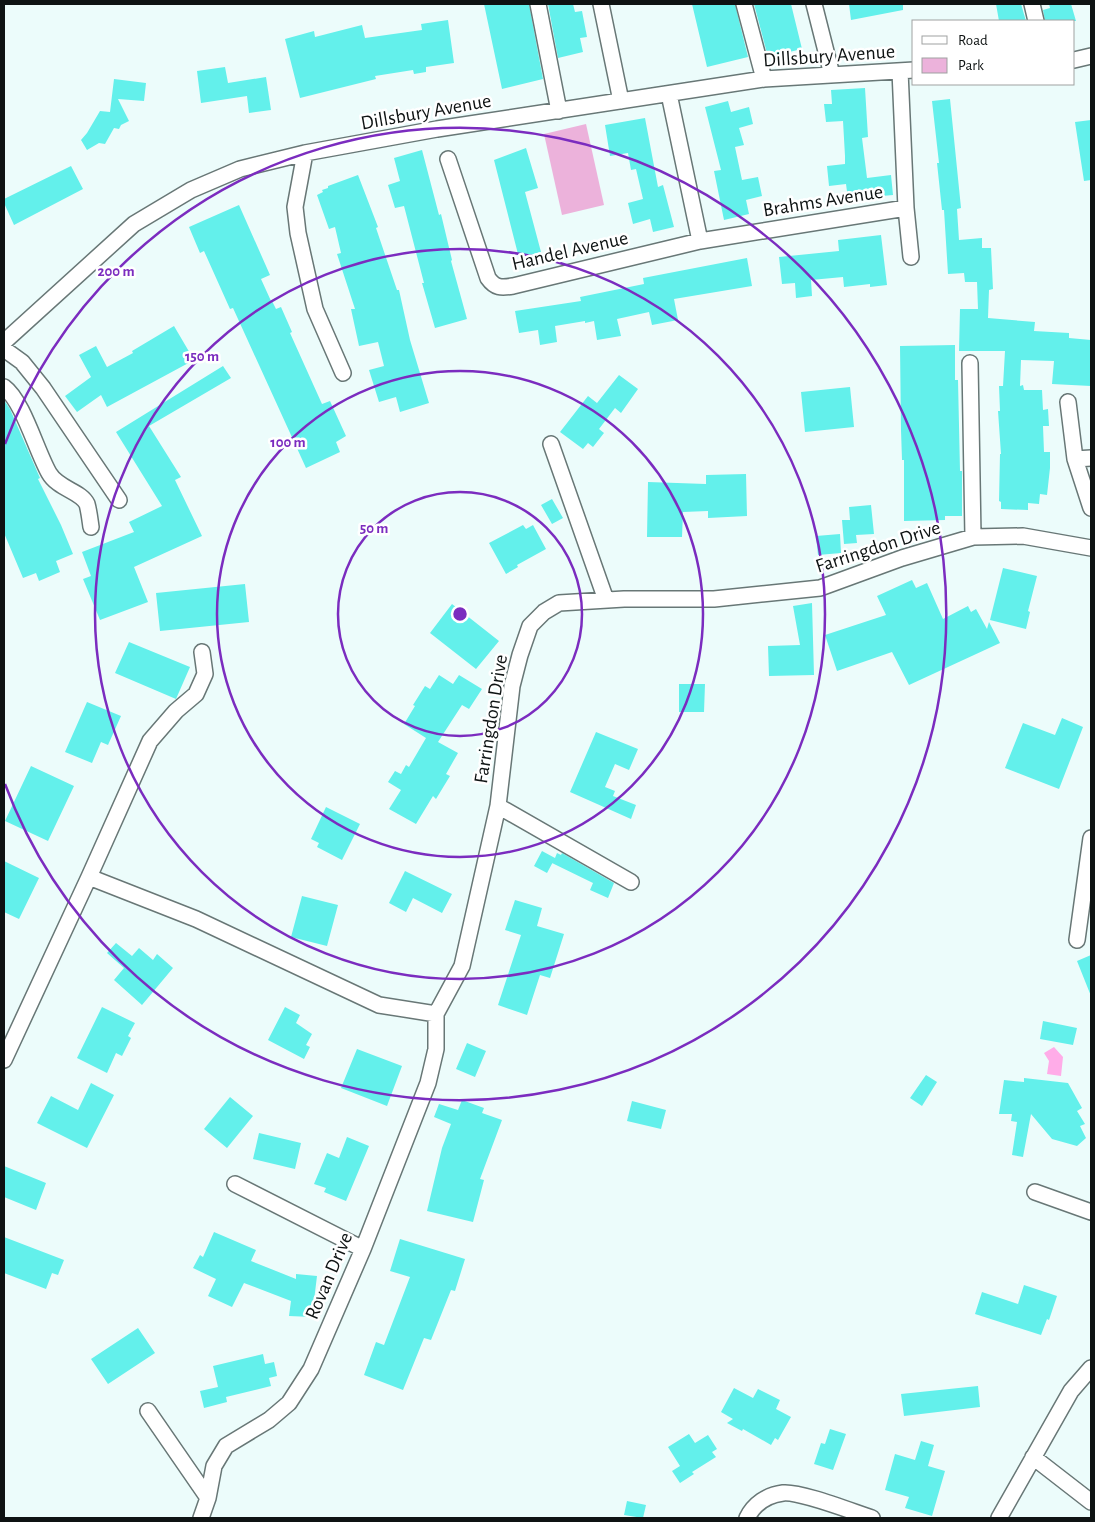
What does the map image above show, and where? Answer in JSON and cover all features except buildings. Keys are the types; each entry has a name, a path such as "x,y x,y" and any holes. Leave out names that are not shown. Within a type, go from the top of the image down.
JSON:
{"street":[{"path":"538,4 558,111"},
{"path":"601,4 621,101"},
{"path":"744,4 764,79"},
{"path":"814,4 832,75"},
{"path":"1032,4 1036,20"},
{"path":"1075,60 1091,56"},
{"name":"Dillsbury Avenue","path":"4,342 134,224 191,190 240,169 305,153 437,129 764,79 907,70"},
{"name":"Brahms Avenue","path":"700,241 906,208 907,70"},
{"path":"669,94 700,241"},
{"path":"305,153 295,207 298,234 316,309 343,373"},
{"name":"Handel Avenue","path":"448,159 483,267 493,285 501,288 700,241"},
{"path":"906,208 911,257"},
{"path":"4,349 22,362 43,388 119,500"},
{"path":"970,363 973,537"},
{"path":"4,387 17,403 50,474 60,486 83,499 87,505 91,527"},
{"path":"1068,402 1075,459 1091,508"},
{"path":"551,444 606,600"},
{"path":"1075,459 1091,458"},
{"name":"Farringdon Drive","path":"436,1014 462,966 498,806 512,686 530,626 544,612 559,603 606,600 714,599 820,588 902,558 973,537 1023,536 1091,548"},
{"path":"4,1060 89,878 150,741 176,711 196,694 205,674 202,652"},
{"path":"498,806 631,882"},
{"path":"1077,940 1091,838"},
{"path":"89,878 196,919 379,1005 436,1014"},
{"name":"Rovan Drive","path":"201,1518 208,1498 214,1466 226,1446 270,1420 289,1403 311,1369 362,1250 428,1083 436,1049 436,1014"},
{"path":"235,1184 362,1250"},
{"path":"1035,1192 1091,1212"},
{"path":"999,1518 1071,1391 1091,1368"},
{"path":"148,1411 208,1498"},
{"path":"1033,1457 1091,1502"},
{"path":"747,1518 762,1499 784,1493 806,1497 872,1518"}],"green space":[{"path":"586,124 604,205 562,215 544,134"}],"shaded area":[{"path":"1054,1047 1063,1057 1061,1076 1047,1074 1049,1061 1044,1053"}]}
